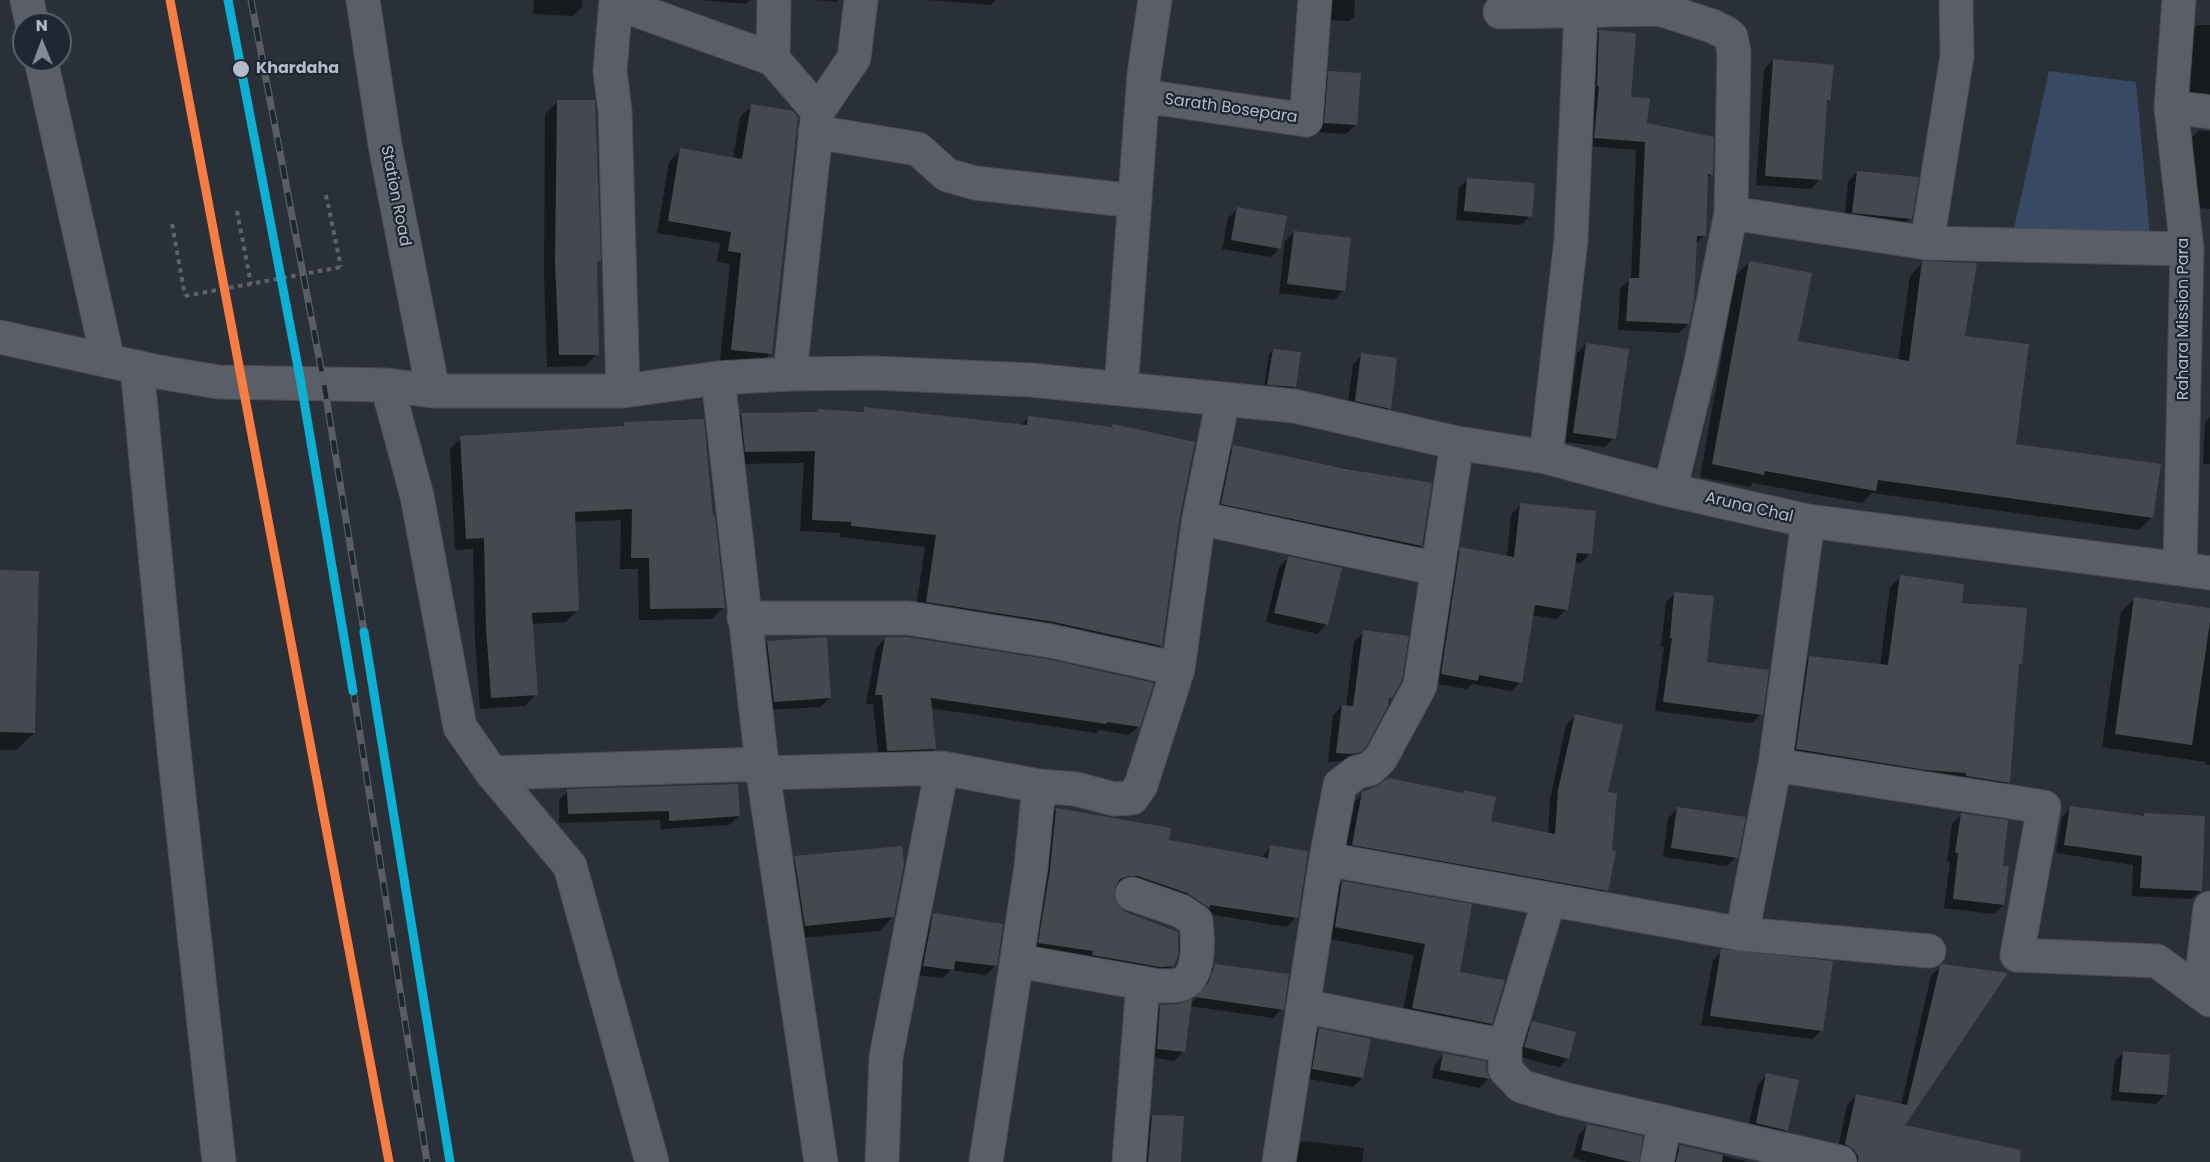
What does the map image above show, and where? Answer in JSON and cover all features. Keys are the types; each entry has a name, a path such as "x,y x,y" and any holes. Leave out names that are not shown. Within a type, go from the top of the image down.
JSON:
{"street":[{"name":"Station Road","path":"363,0 385,145 432,391"},
{"path":"773,59 774,0"},
{"path":"790,374 817,122 854,58 861,0"},
{"path":"1121,388 1143,96 1155,0"},
{"name":"Sarath Bosepara","path":"1143,96 1306,120 1315,0"},
{"path":"1927,243 1957,56 1956,0"},
{"name":"Rahara Mission Para","path":"2179,0 2171,108 2187,249 2195,570"},
{"path":"622,392 615,111 610,71 616,1 773,59 817,122 918,149 946,175 975,183 1135,201"},
{"path":"1500,12 1562,7 1657,5 1712,26 1731,37 1734,52 1731,213 1700,367 1670,490"},
{"path":"1546,457 1571,240 1562,7"},
{"path":"43,72 123,364 174,750 219,1162"},
{"path":"2171,108 2210,112"},
{"path":"1731,213 1927,243 2187,249"},
{"name":"Aruna Chal","path":"0,337 218,382 387,385 432,391 622,392 717,378 875,373 1032,380 1294,406 1457,443 1546,457 1670,490 1808,521 2195,570"},
{"path":"717,378 762,769 820,1162"},
{"path":"387,385 417,496 460,727 492,773 570,866 652,1162"},
{"path":"492,773 942,768 1039,786 1076,789 1114,799 1132,798 1141,784 1178,669 1199,518 1223,400"},
{"path":"1279,1162 1326,859 1340,785 1357,772 1370,768 1381,758 1420,686 1457,443"},
{"path":"1199,518 1438,569"},
{"path":"1742,933 1775,765 1808,521"},
{"path":"744,618 909,618 1051,641 1178,669"},
{"path":"1775,765 2044,807 2017,955 2157,961 2205,997"},
{"path":"882,1162 886,1057 942,768"},
{"path":"986,1162 1032,867 1039,786"},
{"path":"1326,859 1742,933 1929,951"},
{"path":"1018,960 1159,986 1180,985 1191,976 1197,961 1199,941 1196,921 1181,911 1132,894"},
{"path":"1549,900 1505,1046 1505,1069 1521,1086 1564,1099 1665,1122 1737,1150 1840,1162"},
{"path":"2205,997 2210,908"},
{"path":"1129,1162 1143,983"},
{"path":"1303,1006 1505,1046"},
{"path":"1657,1162 1665,1122"}],"path":[{"path":"172,224 185,296 251,284 341,267 326,195"},
{"path":"237,211 251,284"}],"water":[{"path":"2049,71 2136,82 2151,247 2013,233"}],"building":[{"path":"1599,30 1636,33 1631,97 1650,98 1647,123 1714,137 1713,175 1708,174 1706,236 1697,236 1694,302 1689,324 1626,321 1629,278 1639,278 1645,142 1594,138 1599,86 1597,86"},
{"path":"1773,59 1834,65 1830,100 1827,100 1822,180 1765,176"},
{"path":"1328,71 1361,73 1357,125 1324,123"},
{"path":"557,100 595,100 601,261 597,261 599,355 559,355 555,261"},
{"path":"751,104 793,111 798,117 772,354 731,350 741,253 728,251 731,232 668,221 680,148 742,159"},
{"path":"1857,171 1919,177 1912,219 1852,213"},
{"path":"1467,178 1535,183 1532,217 1464,211"},
{"path":"1237,207 1287,216 1281,249 1231,240"},
{"path":"1294,231 1351,238 1345,291 1287,284"},
{"path":"1749,261 1812,273 1798,341 1909,361 1922,261 1977,263 1965,336 2029,344 2016,444 2161,464 2153,518 1878,480 1876,491 1765,471 1764,475 1712,464"},
{"path":"1586,343 1629,349 1616,439 1573,433"},
{"path":"1273,349 1301,352 1296,387 1267,385"},
{"path":"1361,353 1397,358 1391,409 1355,401"},
{"path":"864,407 1027,425 1028,416 1112,427 1113,424 1195,442 1180,515 1162,646 1054,622 926,602 936,535 851,526 851,522 812,520 815,451 745,452 741,413 817,412 818,409 863,412"},
{"path":"704,419 725,608 650,609 649,558 631,558 632,509 575,512 579,611 532,613 538,695 491,698 486,627 484,538 466,539 460,436 624,426 624,422"},
{"path":"1233,445 1347,469 1432,483 1422,546 1221,504"},
{"path":"1520,503 1596,511 1592,554 1577,553 1568,610 1535,605 1522,683 1479,675 1478,681 1441,674 1460,547 1514,557"},
{"path":"1288,556 1342,568 1328,625 1274,613"},
{"path":"0,570 39,571 35,733 0,732"},
{"path":"1900,575 1964,584 1962,603 2027,608 2022,665 2019,664 2010,783 1966,776 1966,773 1926,770 1796,749 1809,656 1888,665"},
{"path":"1674,592 1714,596 1707,662 1769,670 1763,715 1663,702 1672,638 1670,638"},
{"path":"2134,597 2210,608 2210,622 2192,745 2115,734"},
{"path":"1363,630 1409,636 1402,680 1392,698 1389,698 1388,706 1366,747 1361,752 1353,754 1336,753 1342,705 1353,706"},
{"path":"827,637 831,698 774,702 767,641"},
{"path":"885,637 906,637 1047,659 1154,683 1140,727 931,698 936,749 887,751 882,695 875,695"},
{"path":"1575,714 1623,725 1608,792 1617,793 1612,850 1616,851 1608,891 1352,845 1362,792 1388,778 1496,797 1491,821 1555,834 1558,790"},
{"path":"738,784 740,816 669,821 669,811 568,814 567,789"},
{"path":"2070,806 2144,816 2144,813 2205,816 2202,891 2140,888 2142,856 2064,845"},
{"path":"1677,807 1746,817 1738,858 1671,848"},
{"path":"1056,808 1171,828 1169,840 1268,858 1270,845 1308,851 1298,918 1210,905 1209,908 1187,893 1138,876 1129,876 1120,879 1115,887 1114,897 1118,906 1126,912 1178,932 1178,955 1174,966 1160,967 1092,955 1093,951 1038,943 1050,870"},
{"path":"1961,813 2008,820 2003,866 2009,866 2004,905 1953,899 1958,853 1955,853"},
{"path":"902,846 904,864 894,917 805,926 794,856"},
{"path":"1342,881 1472,904 1460,972 1505,980 1492,1024 1412,1008 1425,944 1335,927"},
{"path":"933,913 1003,924 997,966 955,961 954,970 923,966"},
{"path":"1721,949 1833,961 1823,1031 1710,1016"},
{"path":"1215,964 1289,974 1284,1010 1195,997 1208,983"},
{"path":"1942,964 2008,973 1905,1125 2021,1150 2020,1162 1858,1162 1858,1156 1853,1149 1845,1144 1856,1094 1907,1105"},
{"path":"1192,999 1185,1052 1157,1049 1160,1005 1179,1004"},
{"path":"1532,1021 1576,1032 1569,1059 1524,1047"},
{"path":"1319,1028 1371,1039 1363,1078 1312,1069"},
{"path":"2123,1051 2170,1055 2167,1095 2119,1092"},
{"path":"1443,1053 1486,1061 1486,1070 1490,1079 1440,1070"},
{"path":"1766,1073 1799,1080 1788,1131 1756,1123"},
{"path":"1152,1115 1184,1116 1181,1162 1148,1162"},
{"path":"1587,1124 1643,1136 1639,1162 1581,1150"},
{"path":"1680,1145 1723,1155 1722,1162 1676,1162"}],"railway":[{"path":"228,0 301,383 344,632 427,1162"},
{"path":"251,0 324,384 450,1162"}],"transit line":[{"path":"170,0 389,1162"},
{"path":"228,0 301,383 353,691"},
{"path":"364,632 450,1162"}],"place":[{"name":"Khardaha","path":"241,69"}]}
